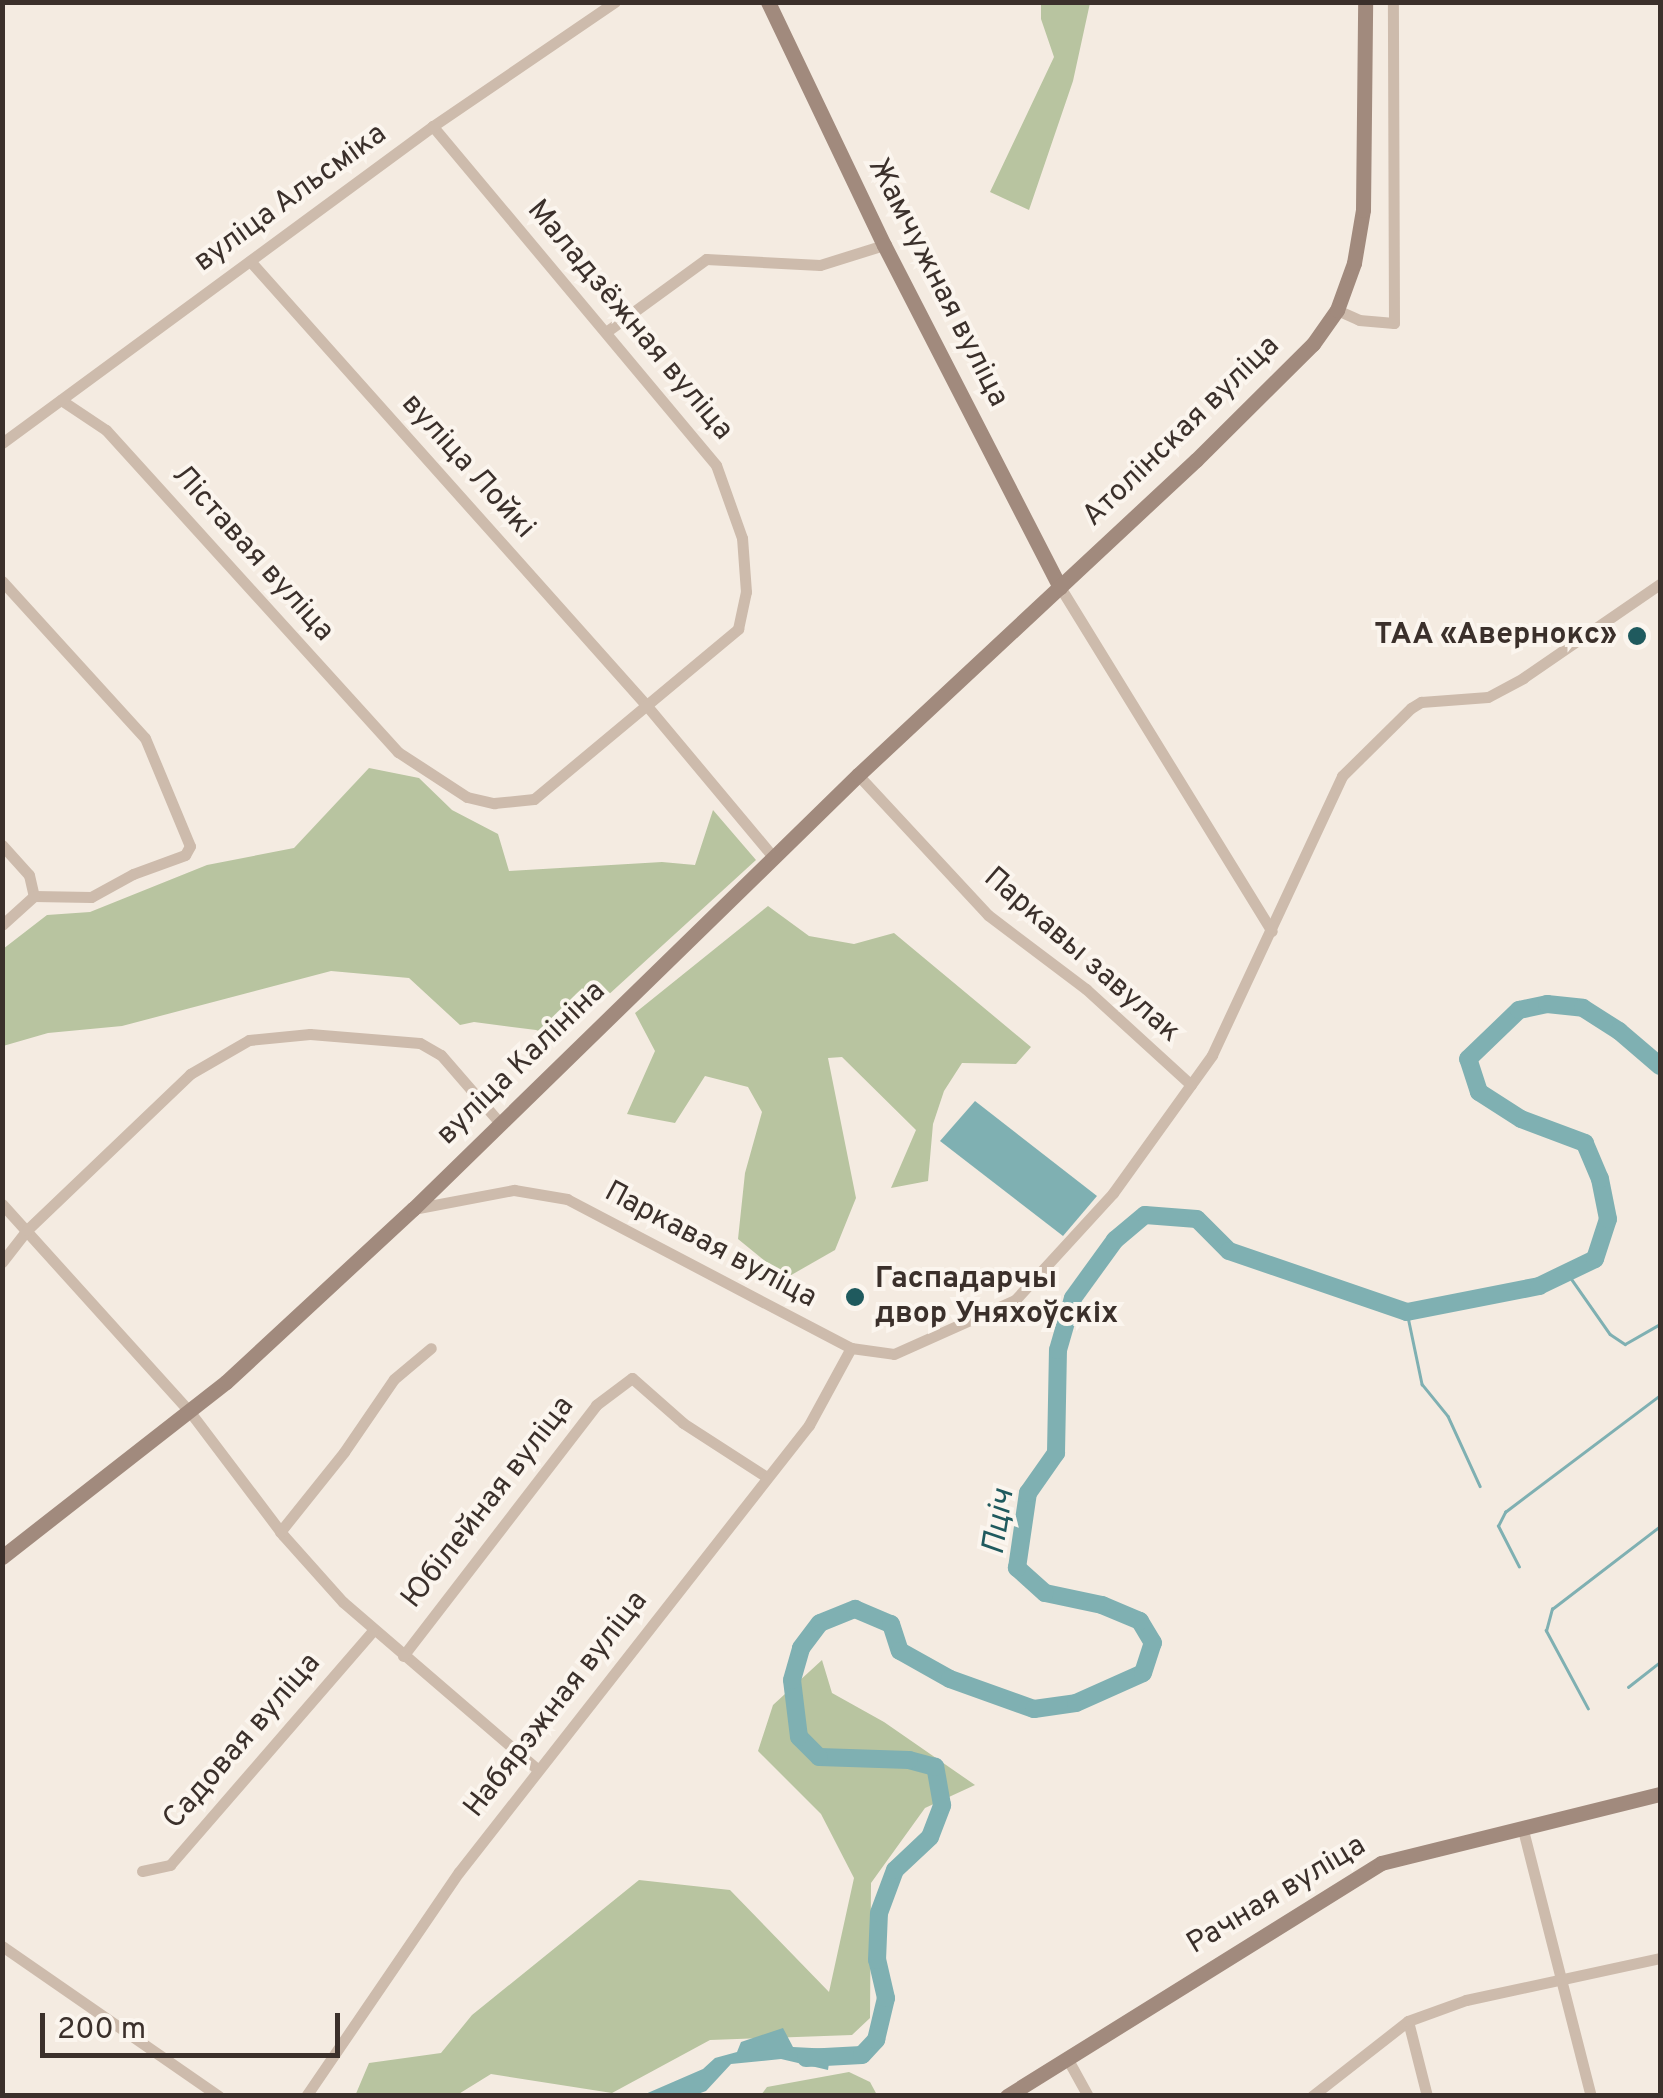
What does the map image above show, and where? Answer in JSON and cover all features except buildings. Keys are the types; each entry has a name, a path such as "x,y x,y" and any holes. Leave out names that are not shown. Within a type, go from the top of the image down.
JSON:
{"street":[{"name":"вуліца Альсміка","path":"2,443 433,126 615,2"},
{"name":"Жамчужная вуліца","path":"768,2 884,244 1060,587"},
{"name":"Атолінская вуліца","path":"1060,587 1313,344 1337,310 1354,263 1362,210 1366,2"},
{"path":"1337,310 1358,320 1394,323 1394,2"},
{"name":"Маладзёжная вуліца","path":"433,126 716,464 742,538 746,592 738,629 647,706"},
{"path":"606,332 706,260 820,265 884,244"},
{"name":"вуліца Лойкі","path":"250,261 647,706 775,859"},
{"name":"Ліставая вуліца","path":"61,400 106,430 398,752 466,797 494,804 534,799 647,706"},
{"path":"2,581 145,738 190,846 185,855 92,897 34,896 2,925"},
{"name":"Паркавая вуліца","path":"413,1209 514,1190 567,1199 852,1348 894,1354 1014,1300 1113,1192 1212,1055 1272,932 1308,841 1342,776 1410,708 1421,702 1488,696 1523,678 1660,584"},
{"path":"1060,587 1272,932"},
{"name":"вуліца Калініна","path":"2,1557 190,1412 413,1209 858,775 1060,587"},
{"name":"Паркавы завулак","path":"858,775 988,915 1086,989 1190,1085"},
{"path":"2,845 30,875 34,896"},
{"path":"2,1262 27,1230 204,1062 249,1040 310,1034 420,1043 441,1055 499,1122"},
{"path":"2,1204 190,1412 280,1532 373,1631 468,1706 538,1770"},
{"path":"280,1532 344,1452 394,1379 430,1348"},
{"name":"Набярэжная вуліца","path":"306,2096 459,1872 765,1476 809,1425 852,1348"},
{"name":"Юбілейная вуліца","path":"403,1656 596,1404 632,1378 683,1423 765,1476"},
{"name":"Садовая вуліца","path":"142,1872 170,1865 373,1631"},
{"name":"Рачная вуліца","path":"1007,2096 1354,1877 1412,1853 1522,1830 1660,1794"},
{"path":"1522,1830 1591,2096"},
{"path":"2,1946 219,2096"},
{"path":"1312,2096 1408,2020 1466,2000 1660,1958"},
{"path":"1408,2020 1427,2096"},
{"path":"1067,2058 1088,2096"}],"green space":[{"path":"1041,3 1090,3 1073,81 1029,210 990,192 1054,57 1041,19"},
{"path":"369,768 419,778 452,810 498,834 509,871 662,862 695,865 713,810 756,860 560,1039 536,1030 474,1022 460,1025 409,978 331,971 122,1026 48,1033 3,1046 3,949 47,915 90,912 207,865 294,848"},
{"path":"768,906 809,936 854,944 894,933 1031,1047 1016,1064 962,1063 944,1091 933,1124 928,1181 891,1188 916,1130 842,1057 828,1058 856,1198 835,1250 786,1278 738,1239 745,1173 762,1112 748,1087 705,1076 675,1123 627,1114 655,1051 635,1013"},
{"path":"822,1660 832,1693 884,1722 975,1785 925,1808 871,1883 870,2018 852,2035 710,2040 612,2093 491,2074 457,2095 355,2096 369,2063 441,2053 472,2015 639,1880 730,1890 829,1992 854,1878 821,1814 758,1751 773,1705"},
{"path":"849,2072 870,2082 877,2095 761,2095 767,2087"}],"water":[{"path":"975,1101 1097,1196 1063,1236 940,1141"},
{"path":"783,2028 793,2047 831,2049 828,2070 781,2059 731,2064 706,2091 695,2095 643,2095 703,2069 715,2058 737,2052 741,2042"}],"waterway":[{"name":"Пціч","path":"806,2058 862,2055 876,2040 886,1998 877,1960 879,1913 895,1870 930,1837 942,1805 935,1767 909,1760 819,1757 799,1737 792,1680 801,1648 820,1623 855,1609 891,1624 900,1651 950,1679 1034,1709 1076,1703 1143,1673 1153,1643 1140,1621 1102,1605 1045,1593 1017,1568 1028,1493 1056,1453 1058,1350 1073,1298 1115,1240 1145,1215 1197,1219 1229,1251 1407,1312 1539,1286 1595,1259 1608,1219 1600,1179 1585,1143 1521,1119 1479,1092 1468,1059 1519,1010 1547,1004 1583,1008 1619,1031 1660,1066"},
{"path":"1568,1274 1610,1334 1625,1344 1660,1324"},
{"path":"1407,1312 1422,1384 1448,1416 1480,1486"},
{"path":"1519,1567 1498,1526 1505,1512 1660,1395"},
{"path":"1588,1709 1546,1631 1552,1609 1660,1526"},
{"path":"1628,1687 1660,1662"}],"place":[{"name":"ТАА «Авернокс»","path":"1637,636"},
{"name":"Гаспадарчы двор Уняхоўскіх","path":"855,1297"}]}
